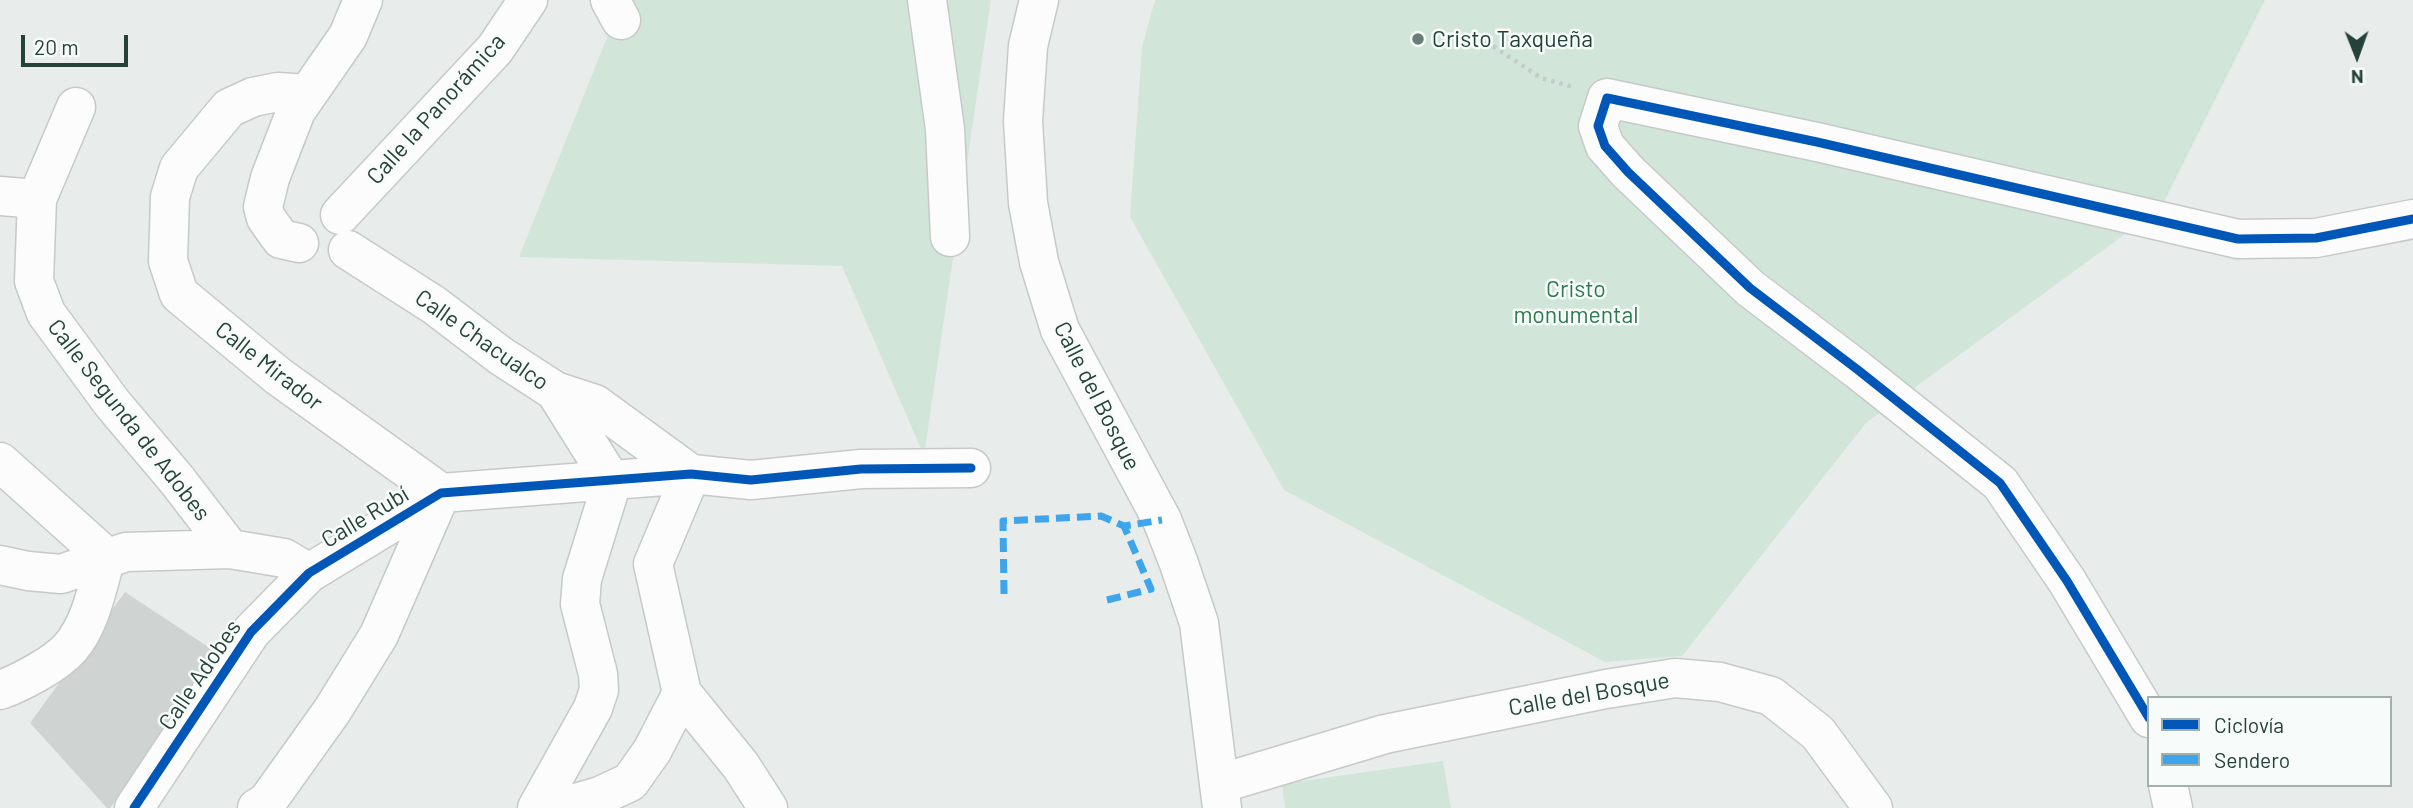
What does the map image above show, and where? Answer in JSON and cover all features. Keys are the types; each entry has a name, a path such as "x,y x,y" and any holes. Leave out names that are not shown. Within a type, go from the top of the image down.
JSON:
{"street":[{"path":"344,232 331,211 320,210 303,221 299,243 281,239 266,218 263,206 283,142 296,111 348,36 363,0"},
{"name":"Calle la Panorámica","path":"344,232 495,49 528,0"},
{"path":"927,0 946,129 950,237"},
{"name":"Calle del Bosque","path":"1039,0 1028,46 1023,121 1028,203 1039,262 1060,330 1161,520 1178,561 1199,623 1221,796 1385,734 1606,689 1675,678 1720,682 1771,696 1818,733 1873,808"},
{"name":"Calle Mirador","path":"307,94 278,92 253,97 229,108 179,168 170,197 168,261 179,294 278,376 441,493"},
{"path":"2147,715 2067,581 2000,483 1750,288 1628,172 1605,146 1598,125 1607,98 1765,131 2238,239 2316,238 2413,219"},
{"path":"0,197 37,199 76,107"},
{"name":"Calle Segunda de Adobes","path":"37,199 34,281 46,313 112,403 177,480 230,549"},
{"name":"Calle Chacualco","path":"344,232 501,356 555,391 595,404 691,474"},
{"path":"537,808 593,708 598,690 598,674 580,604 582,579 612,482 555,391"},
{"path":"0,462 106,557"},
{"path":"257,808 267,802 289,772 379,635 441,493 691,474 751,480 861,469 971,468"},
{"path":"691,474 653,564 682,693 741,766 768,808"},
{"name":"Calle Rubí","path":"309,573 441,493"},
{"path":"0,565 61,573 126,552 230,549 284,558 309,573"},
{"path":"0,690 23,682 69,649 88,618 106,557"},
{"name":"Calle Adobes","path":"134,808 251,632 309,573"},
{"path":"559,808 600,796 630,782 652,751 682,693"},
{"path":"2168,787 2173,808"}],"path":[{"path":"1472,33 1541,78 1607,98"}],"green space":[{"path":"622,0 991,0 924,456 842,266 519,257"},
{"name":"Cristo monumental","path":"1155,0 2265,0 2161,208 1866,423 1682,656 1605,662 1284,490 1130,217 1142,47"},
{"path":"1443,761 1451,808 1285,808 1282,784"}],"building":[{"path":"125,592 228,660 110,808 107,808 30,723"}],"marked path":[{"path":"1004,594 1003,521 1101,516 1124,526 1162,520"},
{"path":"1107,600 1151,589 1124,526"}],"cycle path":[{"path":"2147,715 2067,581 2000,483 1750,288 1628,172 1605,146 1598,126 1607,98 1817,142 2238,239 2316,238 2413,219"},
{"path":"134,808 251,632 309,573 441,493 691,474 751,480 861,469 971,468"}],"place":[{"name":"Cristo Taxqueña","path":"1418,39"}]}
